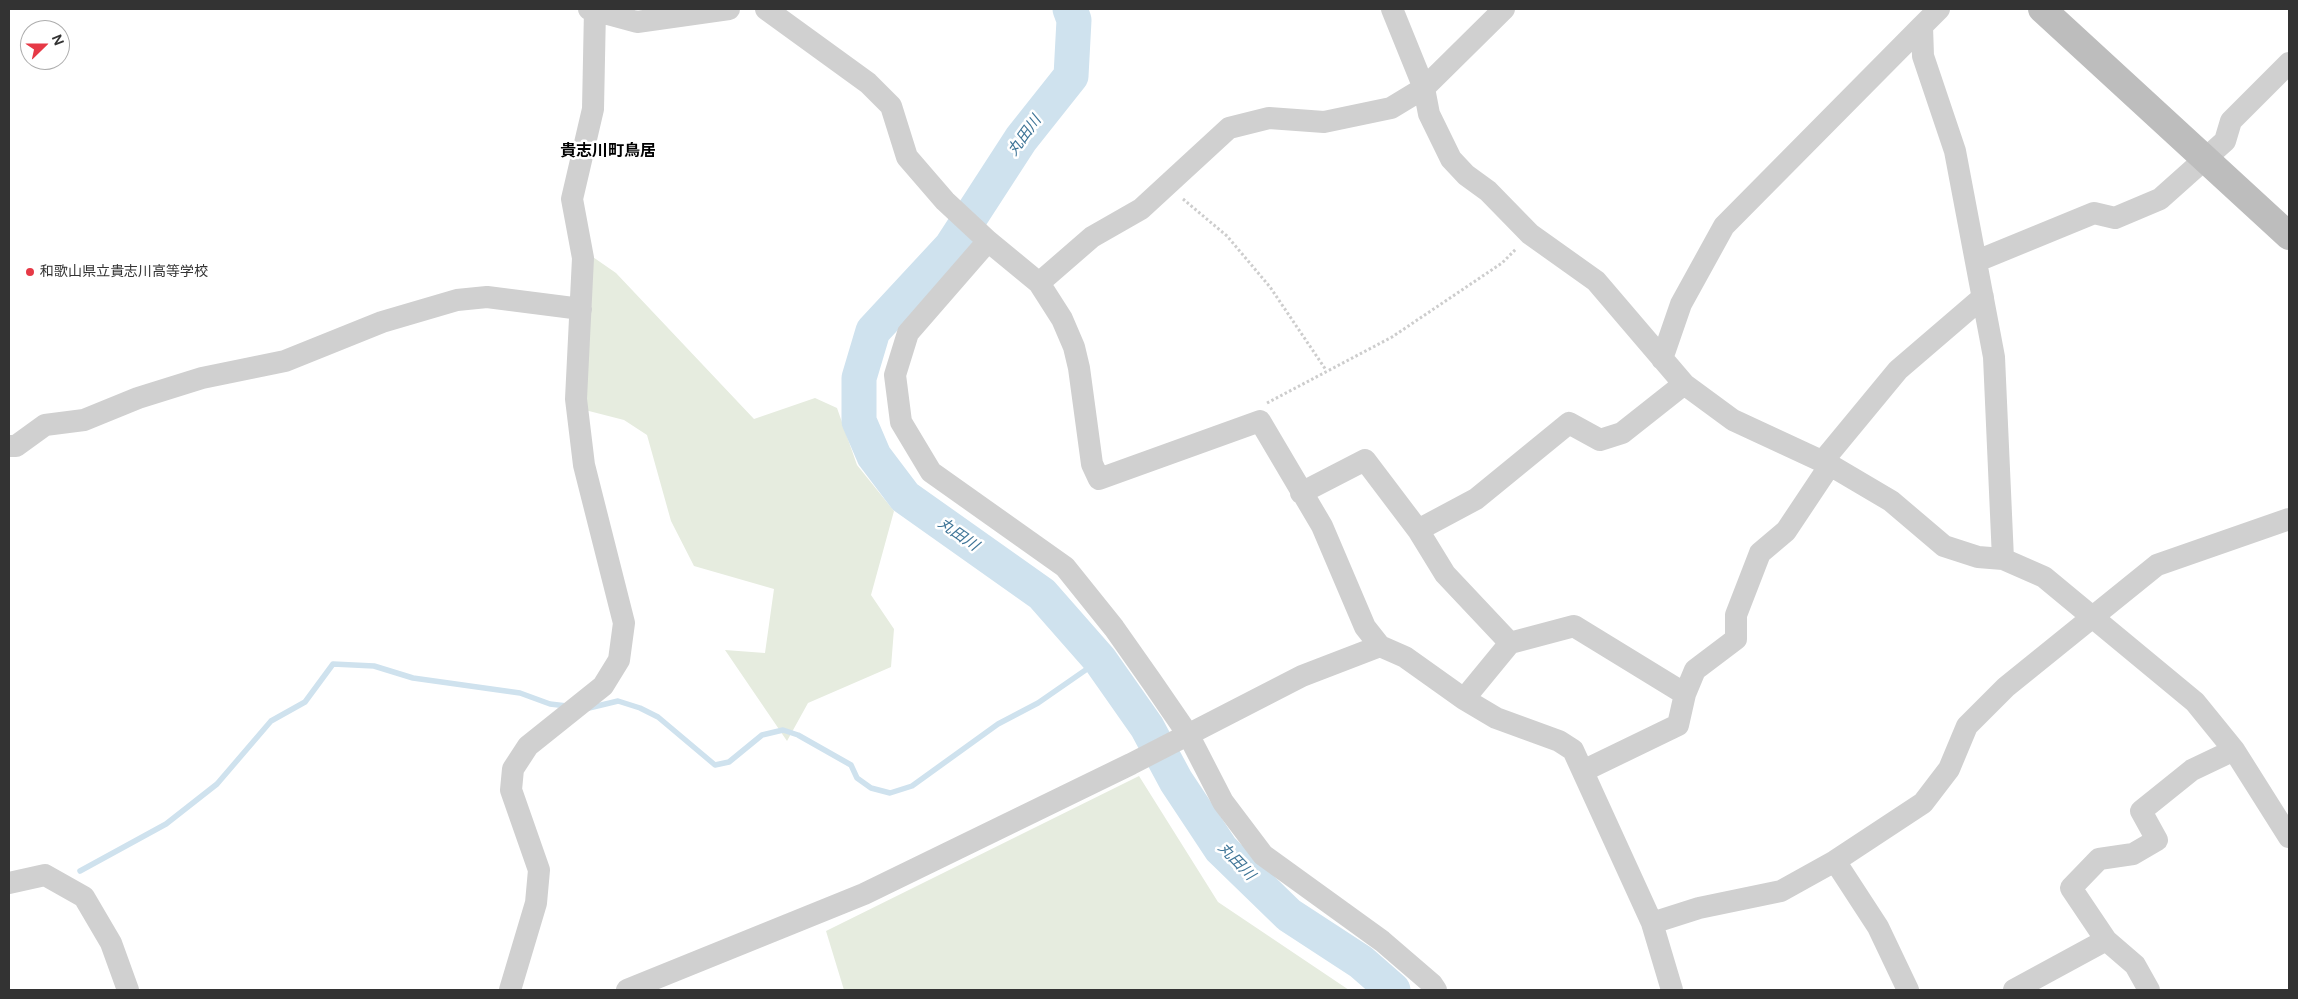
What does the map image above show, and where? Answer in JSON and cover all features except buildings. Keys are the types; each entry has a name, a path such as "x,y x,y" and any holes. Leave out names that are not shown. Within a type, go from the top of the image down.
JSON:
{"street":[{"path":"510,990 536,903 539,870 511,790 514,769 528,746 604,686 619,660 624,624 584,465 576,399 583,258 572,199 593,109 593,9 636,22 729,9"},
{"path":"766,9 868,83 891,106 906,157 945,201 988,241 1039,283 1062,319 1074,347 1080,368 1092,464 1099,479 1260,421 1322,526 1365,627 1380,646 1405,657 1464,699 1496,718 1559,740 1573,750 1652,924 1672,990"},
{"path":"1392,9 1424,88 1429,114 1450,159 1466,175 1488,190 1530,234 1596,281 1684,384 1733,420 1826,463 1890,501 1944,546 1978,557 2003,559 2044,577 2195,702 2234,750 2289,836"},
{"path":"1039,283 1092,237 1141,210 1228,128 1269,118 1324,122 1391,108 1424,88 1504,9"},
{"path":"1662,359 1681,304 1724,226 1939,9"},
{"path":"2042,9 2289,236"},
{"path":"1922,26 1923,56 1955,151 1994,358 2003,559"},
{"path":"1977,261 2094,213 2114,218 2160,199 2225,142 2231,121 2289,63"},
{"path":"988,241 908,333 895,375 901,422 931,472 1065,567 1114,628 1189,736 1223,802 1263,855 1382,941 1432,984 1436,990"},
{"path":"1583,771 1678,725 1685,694 1695,670 1736,639 1736,615 1760,553 1786,531 1826,463 1898,370 1983,297"},
{"path":"9,446 16,446 45,425 84,420 138,398 202,378 285,361 382,322 457,300 487,298 581,309"},
{"path":"1418,530 1476,498 1569,423 1600,440 1622,433 1684,384"},
{"path":"1302,493 1365,460 1418,530 1445,574 1510,643"},
{"path":"1652,924 1699,908 1781,891 1835,861 1922,803 1949,769 1967,726 2006,687 2157,566 2289,519"},
{"path":"1464,699 1510,643 1574,626 1685,694"},
{"path":"628,990 864,894 1189,736 1302,676 1380,646"},
{"path":"2150,990 2135,965 2106,940 2071,888 2099,859 2133,854 2157,840 2141,811 2192,770 2234,750"},
{"path":"1835,861 1878,927 1908,990"},
{"path":"9,883 45,875 84,897 111,943 128,990"},
{"path":"2014,990 2106,940"}],"path":[{"path":"1167,186 1227,236 1270,288 1326,370"},
{"path":"1260,421 1259,407 1326,370 1392,337 1502,263 1530,234"}],"shaded area":[{"path":"590,255 616,273 754,419 815,398 837,408 857,465 894,511 871,595 894,629 891,667 808,703 787,741 725,650 765,653 774,589 694,566 671,521 647,435 624,420 585,410"},
{"path":"1139,776 1218,902 1349,990 844,990 826,931"}],"waterway":[{"name":"丸田川","path":"1070,9 1074,20 1071,76 1021,139 951,247 873,331 859,378 859,421 874,456 905,497 1042,594 1100,660 1147,727 1176,781 1221,849 1289,915 1361,962 1393,990"},
{"path":"589,708 618,701 640,708 658,717 715,765 729,762 762,735 783,730 798,735 851,765 857,778 871,788 890,793 912,786 998,724 1038,703 1100,660"},
{"path":"80,871 166,824 217,784 271,721 305,702 333,664 374,666 413,678 520,693 550,704 567,706"}],"place":[{"name":"和歌山県立貴志川高等学校","path":"30,272"}],"district":[{"name":"貴志川町鳥居","path":"608,152"}]}
